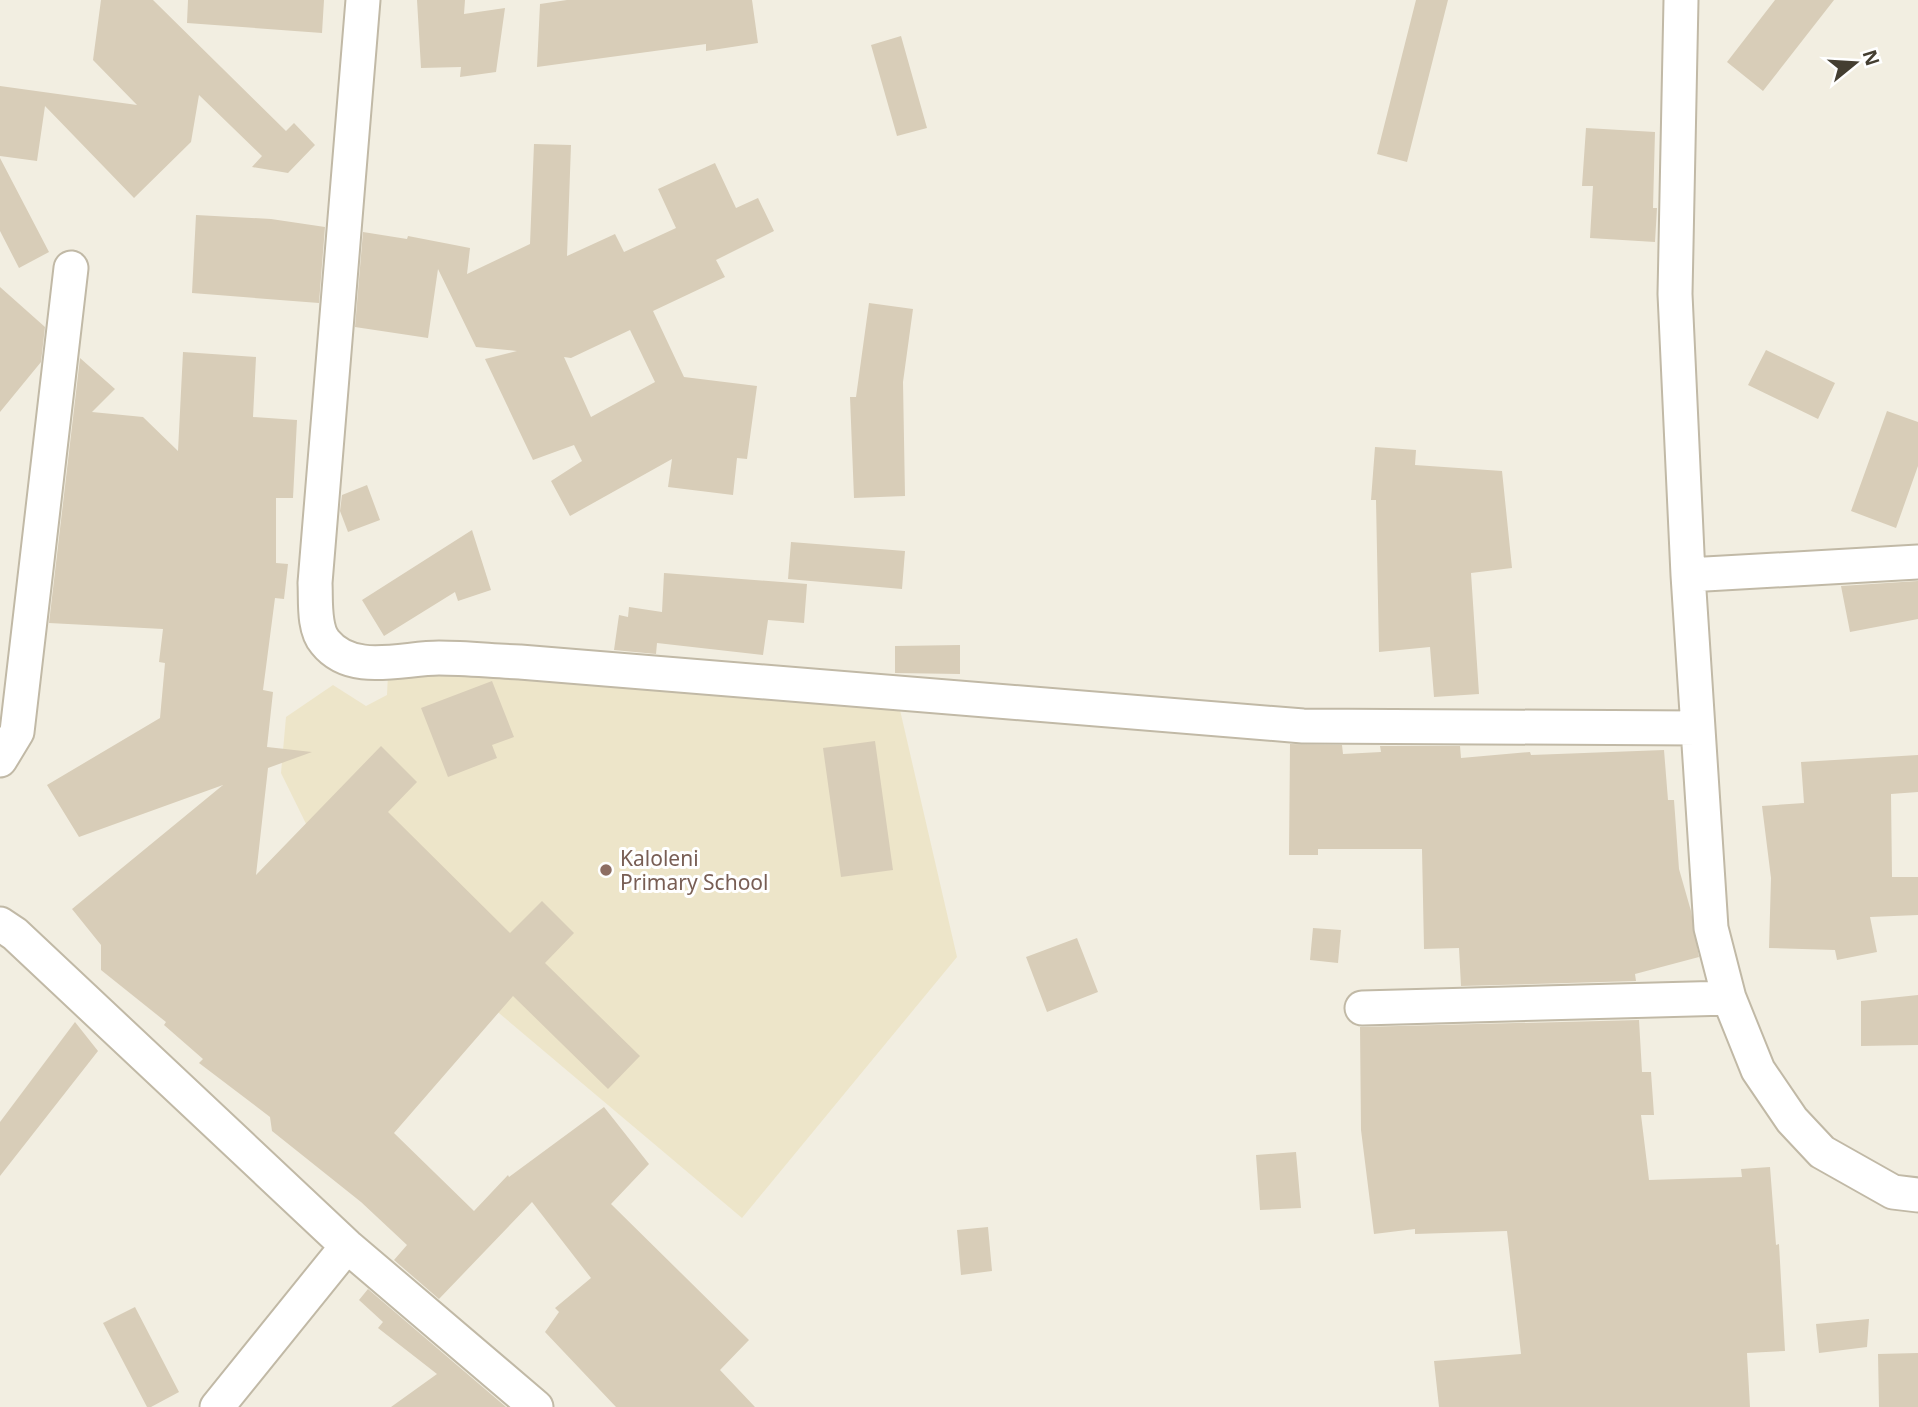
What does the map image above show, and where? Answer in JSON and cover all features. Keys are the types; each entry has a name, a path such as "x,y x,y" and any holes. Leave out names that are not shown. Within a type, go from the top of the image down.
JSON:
{"street":[{"path":"363,0 315,583 316,613 324,641 344,657 376,664 437,658 520,662 1303,726 1699,727"},
{"path":"1681,0 1675,294 1688,575 1712,928 1729,998 1758,1070 1791,1120 1822,1152 1893,1192 1918,1195"},
{"path":"0,760 17,732 71,268"},
{"path":"1688,575 1918,562"},
{"path":"0,924 15,934 347,1246 536,1407"},
{"path":"1362,1008 1729,998"},
{"path":"217,1407 347,1246"}],"shaded area":[{"path":"419,670 900,710 957,957 742,1218 493,1008 314,840 281,773 286,717 333,685 366,706 387,695 388,674"}],"building":[{"path":"101,0 153,0 286,131 294,123 315,145 288,173 252,167 262,156 199,95 191,142 134,198 45,106 37,161 0,156 0,86 137,105 93,60"},
{"path":"188,0 324,0 322,33 187,23"},
{"path":"417,0 465,0 464,14 505,8 496,72 460,77 461,67 421,68"},
{"path":"567,0 752,0 758,43 706,51 706,44 537,67 540,4"},
{"path":"1416,0 1448,0 1407,162 1377,154"},
{"path":"1775,0 1834,0 1763,91 1727,62"},
{"path":"901,36 927,128 897,136 871,45"},
{"path":"1586,128 1655,132 1655,242 1590,238 1593,186 1582,186"},
{"path":"534,144 571,145 567,256 615,234 624,252 676,228 658,189 715,163 736,208 758,198 774,231 716,260 725,277 653,311 684,377 757,386 747,459 737,458 733,495 668,487 672,459 570,516 551,481 582,461 574,445 533,460 485,359 517,351 476,347 438,269 428,338 355,327 363,232 407,239 408,236 470,248 467,274 530,244","holes":["630,330 655,382 591,417 564,357 571,358"]},
{"path":"0,158 49,252 19,268 0,231"},
{"path":"196,215 271,219 325,227 319,303 192,293"},
{"path":"0,287 45,327 41,362 0,412"},
{"path":"869,303 913,309 903,382 905,496 854,498 850,397 856,397"},
{"path":"1766,350 1835,383 1818,419 1748,385"},
{"path":"183,352 256,357 253,417 297,420 293,498 276,498 276,563 288,564 284,599 275,598 263,690 273,692 267,747 312,752 268,768 256,875 381,746 417,782 388,812 510,933 542,901 574,933 545,963 640,1056 608,1089 513,996 394,1133 474,1211 508,1175 509,1177 604,1107 649,1164 611,1204 749,1340 720,1370 755,1407 616,1407 545,1332 559,1312 555,1308 591,1278 532,1202 439,1299 394,1260 407,1245 361,1202 272,1131 270,1117 199,1063 203,1059 164,1025 166,1022 101,970 101,945 72,909 223,785 79,837 47,785 160,718 165,663 159,662 163,629 49,623 80,358 115,389 92,412 143,417 178,451"},
{"path":"1887,411 1918,422 1918,466 1896,528 1851,511"},
{"path":"1375,447 1416,450 1415,465 1502,471 1512,568 1471,573 1479,694 1434,697 1430,647 1379,652 1376,500 1371,500"},
{"path":"367,485 380,520 348,532 340,511 342,495"},
{"path":"472,530 491,590 458,601 455,592 384,636 362,600"},
{"path":"791,542 905,551 902,589 788,579"},
{"path":"664,573 807,584 804,623 768,620 763,655 657,643 656,654 614,650 619,615 628,617 629,607 662,612"},
{"path":"1918,581 1918,619 1850,632 1841,586"},
{"path":"960,645 960,674 895,673 895,646"},
{"path":"492,681 514,737 492,745 497,758 448,777 421,708"},
{"path":"875,741 893,870 841,877 823,748"},
{"path":"1290,744 1342,745 1343,754 1381,752 1380,746 1460,746 1461,758 1530,752 1531,755 1664,750 1668,800 1674,800 1679,869 1691,911 1699,957 1635,974 1636,981 1461,986 1459,948 1424,949 1422,849 1318,849 1318,855 1289,855"},
{"path":"1918,755 1918,792 1891,794 1892,877 1918,877 1918,915 1870,917 1877,952 1837,960 1835,950 1769,948 1771,878 1762,806 1804,803 1801,762"},
{"path":"1313,928 1341,930 1338,963 1310,960"},
{"path":"1077,938 1098,992 1047,1012 1026,957"},
{"path":"1918,995 1918,1045 1861,1046 1861,1001"},
{"path":"1639,1020 1642,1072 1651,1072 1654,1115 1641,1115 1649,1180 1742,1177 1741,1169 1770,1167 1776,1245 1779,1244 1785,1351 1747,1353 1750,1407 1439,1407 1434,1361 1521,1354 1507,1231 1415,1234 1415,1229 1374,1234 1361,1130 1360,1027"},
{"path":"75,1022 98,1051 0,1176 0,1122"},
{"path":"1296,1152 1301,1208 1260,1210 1256,1155"},
{"path":"988,1227 992,1271 961,1275 957,1230"},
{"path":"368,1289 506,1407 391,1407 437,1374 378,1328 383,1322 359,1300"},
{"path":"135,1307 179,1392 151,1407 147,1407 103,1323"},
{"path":"1869,1319 1867,1347 1819,1353 1816,1324"},
{"path":"1918,1353 1918,1407 1879,1407 1878,1354"}],"place":[{"name":"Kaloleni Primary School","path":"606,870"}]}
